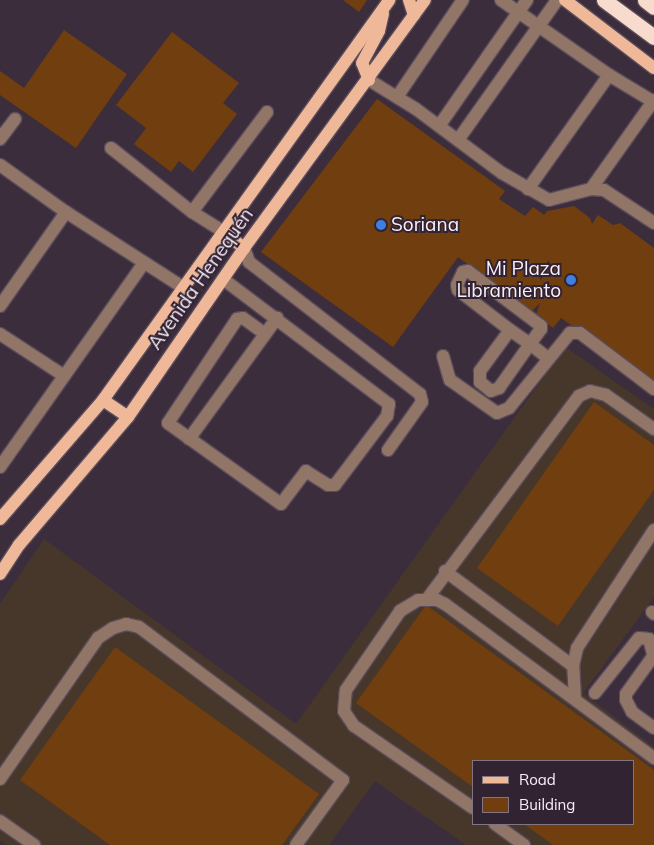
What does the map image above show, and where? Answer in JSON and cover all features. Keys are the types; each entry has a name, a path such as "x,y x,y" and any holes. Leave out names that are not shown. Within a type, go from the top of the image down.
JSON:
{"highway":[{"path":"604,0 654,36"},
{"path":"645,0 654,7"}],"main road":[{"path":"409,0 414,15"},
{"name":"Avenida Henequén","path":"0,574 38,522 128,417 244,248 369,80 425,0"},
{"path":"565,0 654,68"},
{"path":"369,80 362,63 381,25 386,4"},
{"name":"Avenida Henequén","path":"0,519 103,400 386,4"},
{"path":"224,232 244,248"},
{"path":"103,400 128,417"}],"street":[{"path":"397,97 463,0"},
{"path":"501,0 584,61 654,101 591,189"},
{"path":"438,126 527,0"},
{"path":"458,140 557,0"},
{"path":"528,189 609,75"},
{"path":"369,80 397,97 502,173 549,200 591,189 604,190 654,223"},
{"path":"192,212 267,112"},
{"path":"0,139 15,119"},
{"path":"111,148 192,212 224,232"},
{"path":"0,165 143,264 184,288"},
{"path":"0,306 66,212"},
{"path":"244,248 249,262 420,394 422,402 388,450"},
{"path":"0,467 143,264"},
{"path":"510,330 480,371 480,382 491,391 499,388 530,344 541,328 539,322 468,271 462,273 457,289 510,330 530,344 548,358"},
{"path":"223,279 388,400 390,409 387,416 335,485 328,485 306,471 281,504 169,425 168,420 233,323 243,318 265,334"},
{"path":"189,439 277,318"},
{"path":"444,356 450,380 497,413 509,408 567,335 580,333 654,389"},
{"path":"0,334 63,375"},
{"path":"427,600 445,571 579,396 590,391 606,395 654,429"},
{"path":"575,699 573,666 577,648 654,530"},
{"path":"445,571 573,666"},
{"path":"472,807 354,726 344,711 346,690 400,612 418,600 445,604 654,758"},
{"path":"0,779 98,638 113,628 126,624 139,628 343,780 296,845"},
{"path":"595,693 639,638 649,639 653,655 626,694 626,700 632,712 654,728"},
{"path":"0,821 34,845"},
{"path":"496,825 524,845"}],"shaded area":[{"path":"565,347 654,409 654,597 583,693 654,747 654,845 466,845 375,781 329,845 6,845 0,841 0,604 44,539 296,724"}],"building":[{"path":"343,0 367,0 359,12"},
{"path":"64,30 127,74 76,148 0,95 0,71 24,88"},
{"path":"172,32 239,83 223,103 237,114 193,172 179,161 171,172 134,144 146,128 116,105"},
{"name":"Soriana","path":"377,99 505,191 499,199 525,216 533,207 544,215 547,211 574,206 590,218 592,224 598,215 613,225 620,223 654,248 654,384 561,318 553,328 536,315 540,303 531,312 458,257 393,347 261,252"},
{"path":"594,402 654,445 654,490 558,626 477,568"},
{"path":"426,605 654,770 654,845 553,845 525,825 634,825 634,760 472,760 472,786 356,703"},
{"path":"115,647 319,794 282,845 110,845 20,780"}],"place":[{"name":"Soriana","path":"381,225"},
{"name":"Mi Plaza Libramiento","path":"571,280"}]}
